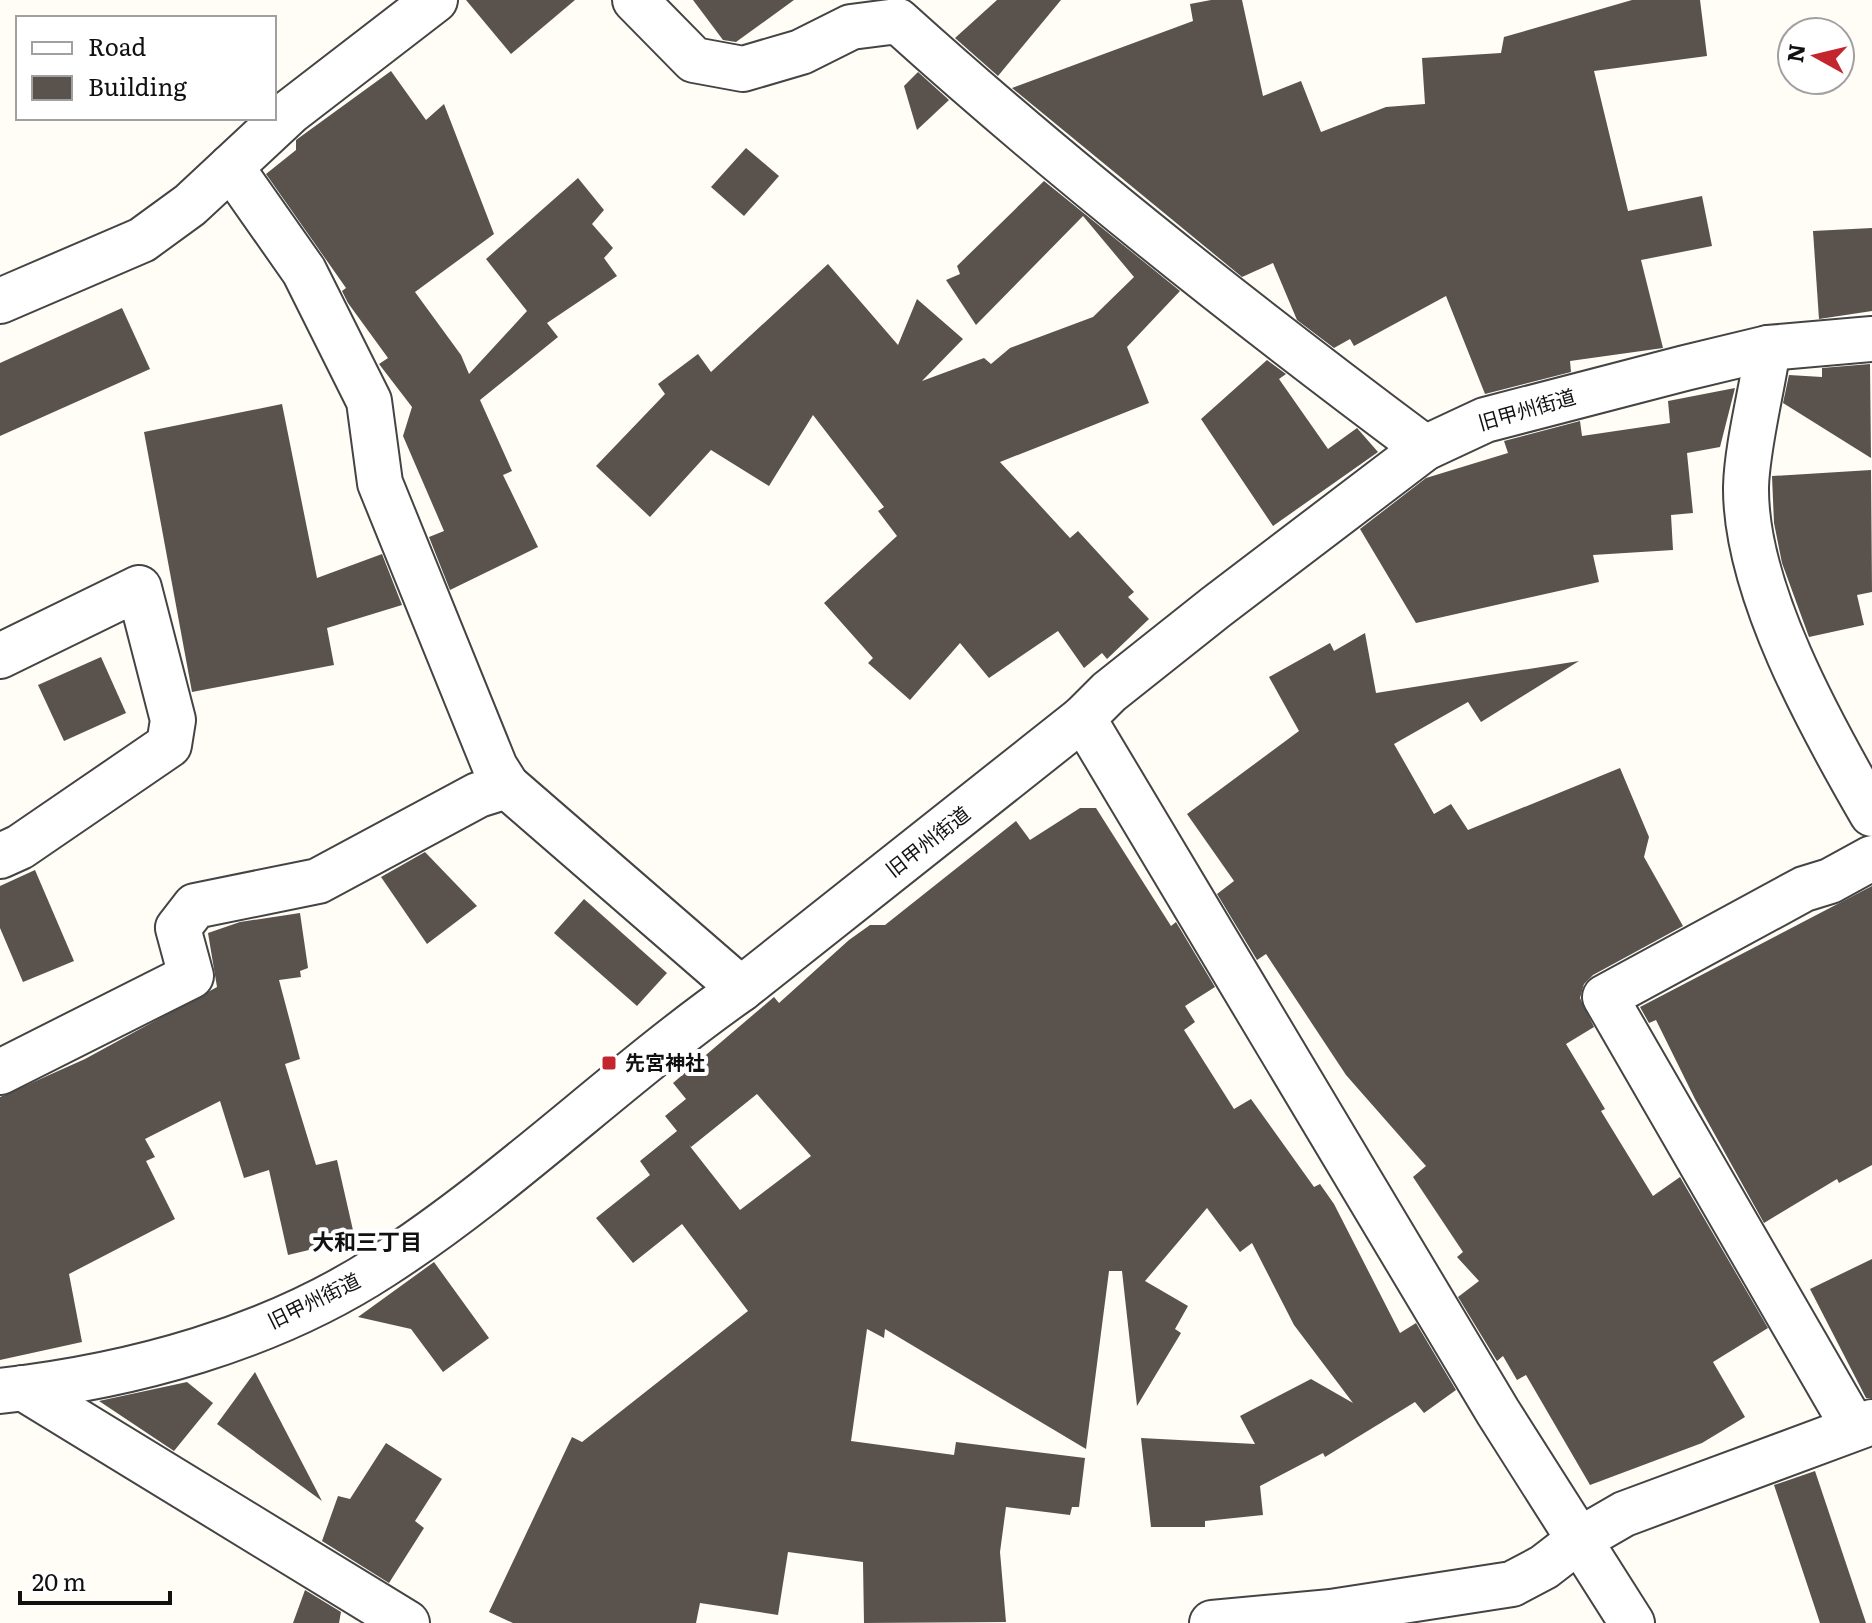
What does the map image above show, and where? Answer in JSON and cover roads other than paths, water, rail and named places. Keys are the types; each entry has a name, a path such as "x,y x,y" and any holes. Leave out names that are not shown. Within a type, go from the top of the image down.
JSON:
{"street":[{"path":"0,301 142,240 231,167 291,111 435,0"},
{"path":"635,0 694,60 743,69 801,52 851,27 898,21 987,101 1266,330 1425,448"},
{"path":"231,167 304,271 369,401 380,483 495,767 507,786 741,989"},
{"name":"旧甲州街道","path":"12,1390 191,1354 288,1317 381,1267 513,1170 682,1030 741,989 1083,718 1109,692 1216,607 1425,448 1485,420 1768,348 1872,339"},
{"path":"1768,348 1746,487 1755,556 1792,662 1836,752 1872,814"},
{"path":"0,656 139,588 173,720 169,745 20,847 0,856"},
{"path":"1083,718 1498,1412 1632,1623"},
{"path":"0,1072 191,976 178,928 195,906 318,881 478,795 507,786"},
{"path":"1212,1623 1331,1612 1512,1584 1544,1567 1579,1540 1624,1514 1863,1425 1605,997 1804,889 1830,881 1872,858"},
{"path":"12,1390 407,1623"}],"place":[{"name":"先宮神社","path":"609,1063"}],"district":[{"name":"大和三丁目","path":"367,1242"}]}
